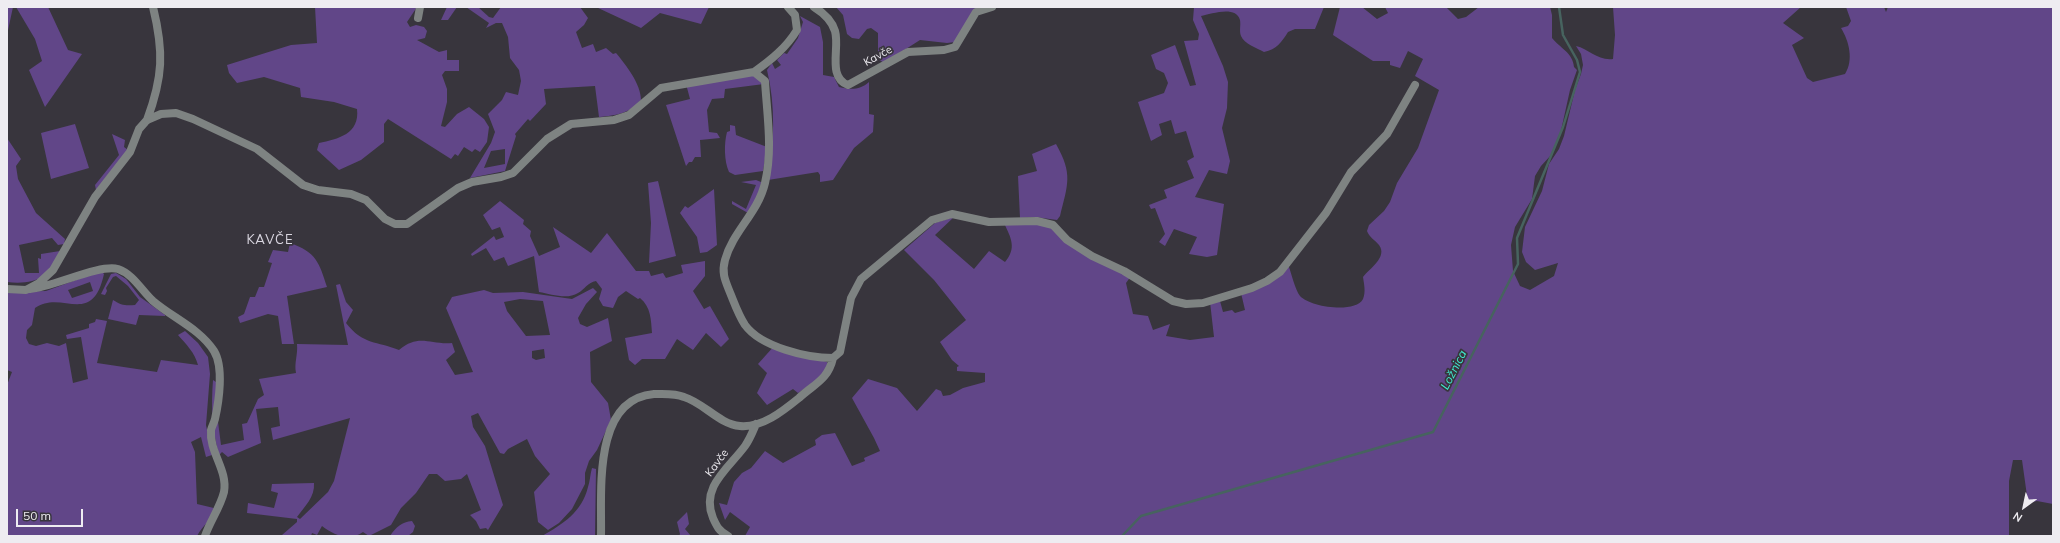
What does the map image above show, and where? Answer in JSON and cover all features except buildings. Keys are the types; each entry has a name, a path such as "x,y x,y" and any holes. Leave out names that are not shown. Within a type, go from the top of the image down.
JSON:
{"street":[{"path":"26,290 39,282 52,270 96,197 130,152 139,129 147,120 154,101 161,68 160,50 153,7"},
{"path":"418,18 420,7"},
{"path":"147,120 161,114 176,113 193,118 257,149 303,185 318,190 351,194 366,200 385,219 395,224 407,224 458,188 472,182 500,178 513,173 547,139 571,124 614,120 629,115 661,88 754,72 773,59 791,40 797,30 795,15 788,7"},
{"name":"Kavče","path":"814,7 826,17 835,31 837,75 842,83 848,85 908,52 944,50 955,47 976,12 992,7"},
{"path":"754,72 765,81 770,142 765,181 761,197 754,210 735,235 725,260 722,273 746,325 759,338 776,346 807,355 833,358"},
{"path":"601,536 603,458 609,432 617,416 627,405 642,396 664,394 675,395 696,402 730,424 739,426 756,424 778,414 828,375 833,358 840,352 851,298 861,280 932,220 952,214 988,222 1037,221 1052,225 1067,240 1092,256 1124,271 1173,302 1186,304 1203,303 1257,286 1280,272 1326,213 1351,172 1387,134 1415,85"},
{"path":"7,288 26,290 44,288 104,269 117,269 127,274 153,301 194,330 214,351 219,362 220,388 215,420 211,429 212,442 224,478 224,490 219,508 205,536"},
{"name":"Kavče","path":"728,536 718,531 708,507 712,489 721,473 745,446 756,424"}],"shaded area":[{"path":"7,7 13,7 7,35"},
{"path":"16,7 48,7 68,50 82,54 45,107 29,70 42,61 35,39"},
{"path":"315,7 417,7 407,22 410,27 416,25 424,27 427,31 425,38 417,40 439,52 447,50 447,60 459,60 459,71 445,71 442,75 447,89 447,102 441,126 445,127 457,114 469,107 484,119 489,127 487,142 480,152 475,149 472,152 464,147 458,156 455,154 451,159 388,119 384,124 384,142 361,160 339,170 317,150 319,143 333,140 351,130 357,117 357,109 334,102 301,97 300,88 264,77 237,83 229,73 227,65 291,45 317,43"},
{"path":"447,7 457,7 448,20 441,20"},
{"path":"466,7 478,7 489,17 493,18 501,7 580,7 588,18 584,25 576,32 582,48 593,44 596,52 606,48 613,54 616,53 636,81 641,100 627,111 599,117 595,86 544,89 546,104 530,121 528,119 515,134 516,136 505,171 470,178 491,143 495,132 488,114 502,100 506,92 518,95 521,81 519,70 510,58 508,37 502,23 496,23 486,28 489,23","holes":["505,149 505,164 484,168 491,151"]},
{"path":"596,7 709,7 701,24 660,13 641,28"},
{"path":"836,7 979,7 955,42 947,43 920,40 884,63 878,59 878,33 871,28 867,29 859,39 852,38 847,34 843,15"},
{"path":"1194,7 1324,7 1315,29 1295,29 1288,32 1278,45 1264,52 1248,44 1243,39 1240,32 1240,20 1238,15 1229,12 1217,12 1201,16 1223,66 1228,82 1227,108 1222,128 1230,161 1227,174 1209,170 1195,197 1224,204 1217,255 1207,257 1189,254 1197,237 1174,229 1165,246 1159,242 1165,234 1155,208 1151,209 1149,205 1167,198 1164,190 1194,178 1187,161 1194,157 1186,131 1175,134 1171,120 1159,124 1162,135 1151,141 1138,102 1164,93 1168,83 1164,73 1156,69 1151,55 1175,45 1190,86 1196,85 1184,41 1198,40 1199,34 1193,20"},
{"path":"1340,7 1362,7 1377,19 1388,13 1385,7 1446,7 1458,19 1466,17 1479,7 1550,7 1552,15 1552,38 1569,54 1574,67 1577,70 1570,90 1560,135 1552,154 1541,166 1535,176 1532,199 1515,227 1511,245 1513,271 1520,286 1530,290 1554,276 1558,263 1535,270 1526,262 1522,252 1525,227 1542,191 1549,164 1559,149 1564,136 1575,90 1581,74 1583,65 1581,54 1576,46 1598,57 1613,59 1615,35 1613,7 1801,7 1783,23 1804,38 1792,45 1807,78 1813,82 1845,74 1848,69 1850,57 1848,45 1841,28 1848,26 1851,21 1846,7 1884,7 1886,12 1888,7 2053,7 2053,504 2037,501 2028,503 2022,460 2013,460 2009,481 2009,536 745,536 750,527 730,512 725,520 719,503 727,505 734,482 742,473 751,468 765,451 783,463 816,445 815,440 822,435 835,433 852,466 865,461 864,458 880,451 852,398 868,379 897,388 917,411 936,389 941,391 943,396 950,395 963,388 985,382 985,373 957,371 957,367 959,366 952,360 940,342 966,320 934,280 904,250 935,223 954,217 935,235 974,269 989,251 1005,262 1009,257 1012,243 1004,223 1048,225 1131,276 1126,283 1133,314 1148,316 1153,330 1170,324 1166,336 1190,340 1214,337 1210,302 1220,301 1223,312 1232,310 1235,313 1245,310 1241,293 1288,264 1298,293 1305,300 1322,306 1342,308 1358,304 1363,299 1364,294 1363,277 1377,262 1381,254 1379,245 1367,231 1369,225 1384,211 1390,202 1397,183 1418,148 1439,90 1415,76 1423,59 1408,51 1400,68 1390,65 1390,61 1373,61 1333,35"},
{"path":"800,16 820,27 823,42 823,75 834,77 839,87 847,89 859,88 869,82 869,114 874,115 873,132 854,148 833,180 820,182 820,175 818,172 768,180 773,139 773,111 767,70 772,63 775,69 781,65 777,60 784,53 787,54 798,38 803,22"},
{"path":"755,74 764,84 725,89 724,98 712,99 707,110 709,132 717,133 720,138 700,140 701,157 695,157 692,162 689,162 686,166 666,105 690,99 686,84"},
{"path":"75,124 89,168 51,179 41,133"},
{"path":"730,125 735,126 736,135 767,147 763,171 735,175 729,172 725,157 725,141 727,132 730,131"},
{"path":"112,134 125,140 124,147 128,150 96,190 95,185 119,155"},
{"path":"7,138 21,159 16,166 18,179 36,213 65,239 64,244 58,245 52,238 19,245 25,273 39,273 38,258 41,259 41,254 60,251 52,268 41,278 33,281 16,283 7,282"},
{"path":"1056,144 1065,163 1067,172 1067,187 1060,216 1057,220 1035,217 1020,218 1018,176 1037,171 1032,154"},
{"path":"756,180 761,182 760,192 748,213 732,204 732,201 746,209 756,185 741,182"},
{"path":"658,181 676,256 649,263 651,223 648,183"},
{"path":"714,189 717,245 707,252 700,253 697,237 680,213 685,206 688,208"},
{"path":"500,201 524,220 523,224 531,231 530,236 539,256 560,247 553,227 591,253 607,233 636,271 649,271 651,276 663,273 666,278 683,273 681,265 705,261 705,276 693,291 704,309 710,306 729,339 721,347 706,333 693,350 677,339 665,359 642,359 635,365 629,360 625,338 652,333 651,319 648,310 640,298 638,299 626,291 618,297 613,308 603,306 599,299 602,289 596,281 580,292 569,296 559,296 539,292 534,256 508,266 504,257 494,261 486,248 472,256 471,254 494,236 496,240 504,237 500,227 492,230 483,215"},
{"path":"290,243 299,246 311,254 319,264 327,287 287,296 294,344 282,344 278,316 268,314 240,323 238,317 244,314 250,297 255,297 259,287 264,287 272,263 268,262 273,250 288,252"},
{"path":"98,272 102,272 104,274 99,290 92,299 84,303 75,304 55,302 45,303 35,308 32,325 27,330 26,338 29,344 36,346 47,343 59,346 66,343 73,383 88,379 81,337 67,339 66,335 89,328 89,324 95,322 96,319 107,321 97,363 157,372 161,360 198,365 187,345 178,335 185,331 198,343 208,357 210,374 206,425 212,455 206,457 201,437 191,442 195,452 197,504 218,509 197,536 7,536 7,385 12,372 7,370 7,292 46,291","holes":["90,282 93,291 72,298 68,290"]},
{"path":"116,273 126,279 140,297 165,316 139,315 136,325 108,319 113,300 121,304 135,305 139,300 128,286 116,276 113,277 106,288 107,291 105,295 101,294 111,274"},
{"path":"340,284 346,302 353,310 346,323 358,335 364,339 399,350 406,345 419,341 452,343 455,352 446,360 455,375 473,372 446,308 452,297 484,290 493,293 523,292 572,299 593,288 597,292 586,304 578,318 580,324 587,327 608,318 612,341 590,352 591,382 608,403 611,420 597,450 589,461 585,473 585,484 572,509 559,523 548,530 538,522 534,492 550,474 535,456 527,439 508,449 504,454 500,453 478,413 471,416 473,427 485,446 503,505 488,530 486,528 480,529 476,521 470,515 481,510 467,474 461,479 445,481 437,474 429,474 416,493 401,508 391,525 369,536 363,532 352,537 342,536 322,526 317,535 312,533 311,536 283,536 282,535 297,522 297,519 247,513 248,503 274,508 278,493 271,491 272,484 314,483 311,497 297,517 300,519 328,492 334,481 350,418 273,440 271,428 280,426 278,407 256,409 261,443 228,457 222,452 219,455 213,418 213,380 216,382 217,414 221,445 244,440 242,424 247,423 258,399 264,395 259,379 296,373 295,366 297,344 348,345 336,285","holes":["520,299 543,301 550,335 526,336 507,311 504,302","544,349 545,358 536,360 532,358 532,351"]},
{"path":"775,345 827,362 828,367 817,380 798,393 793,389 767,405 757,393 767,373 758,364"},
{"path":"592,468 596,469 595,536 542,536 564,522 581,504 589,485"},
{"path":"687,512 689,524 685,529 691,536 679,536 680,534 677,522"},
{"path":"412,521 415,526 413,532 408,536 390,536 405,522"}],"waterway":[{"name":"Ložnica","path":"1122,536 1141,516 1433,432 1518,264 1517,238 1563,127 1580,72 1577,60 1563,35 1559,7"}],"district":[{"name":"KAVČE","path":"270,240"}]}
